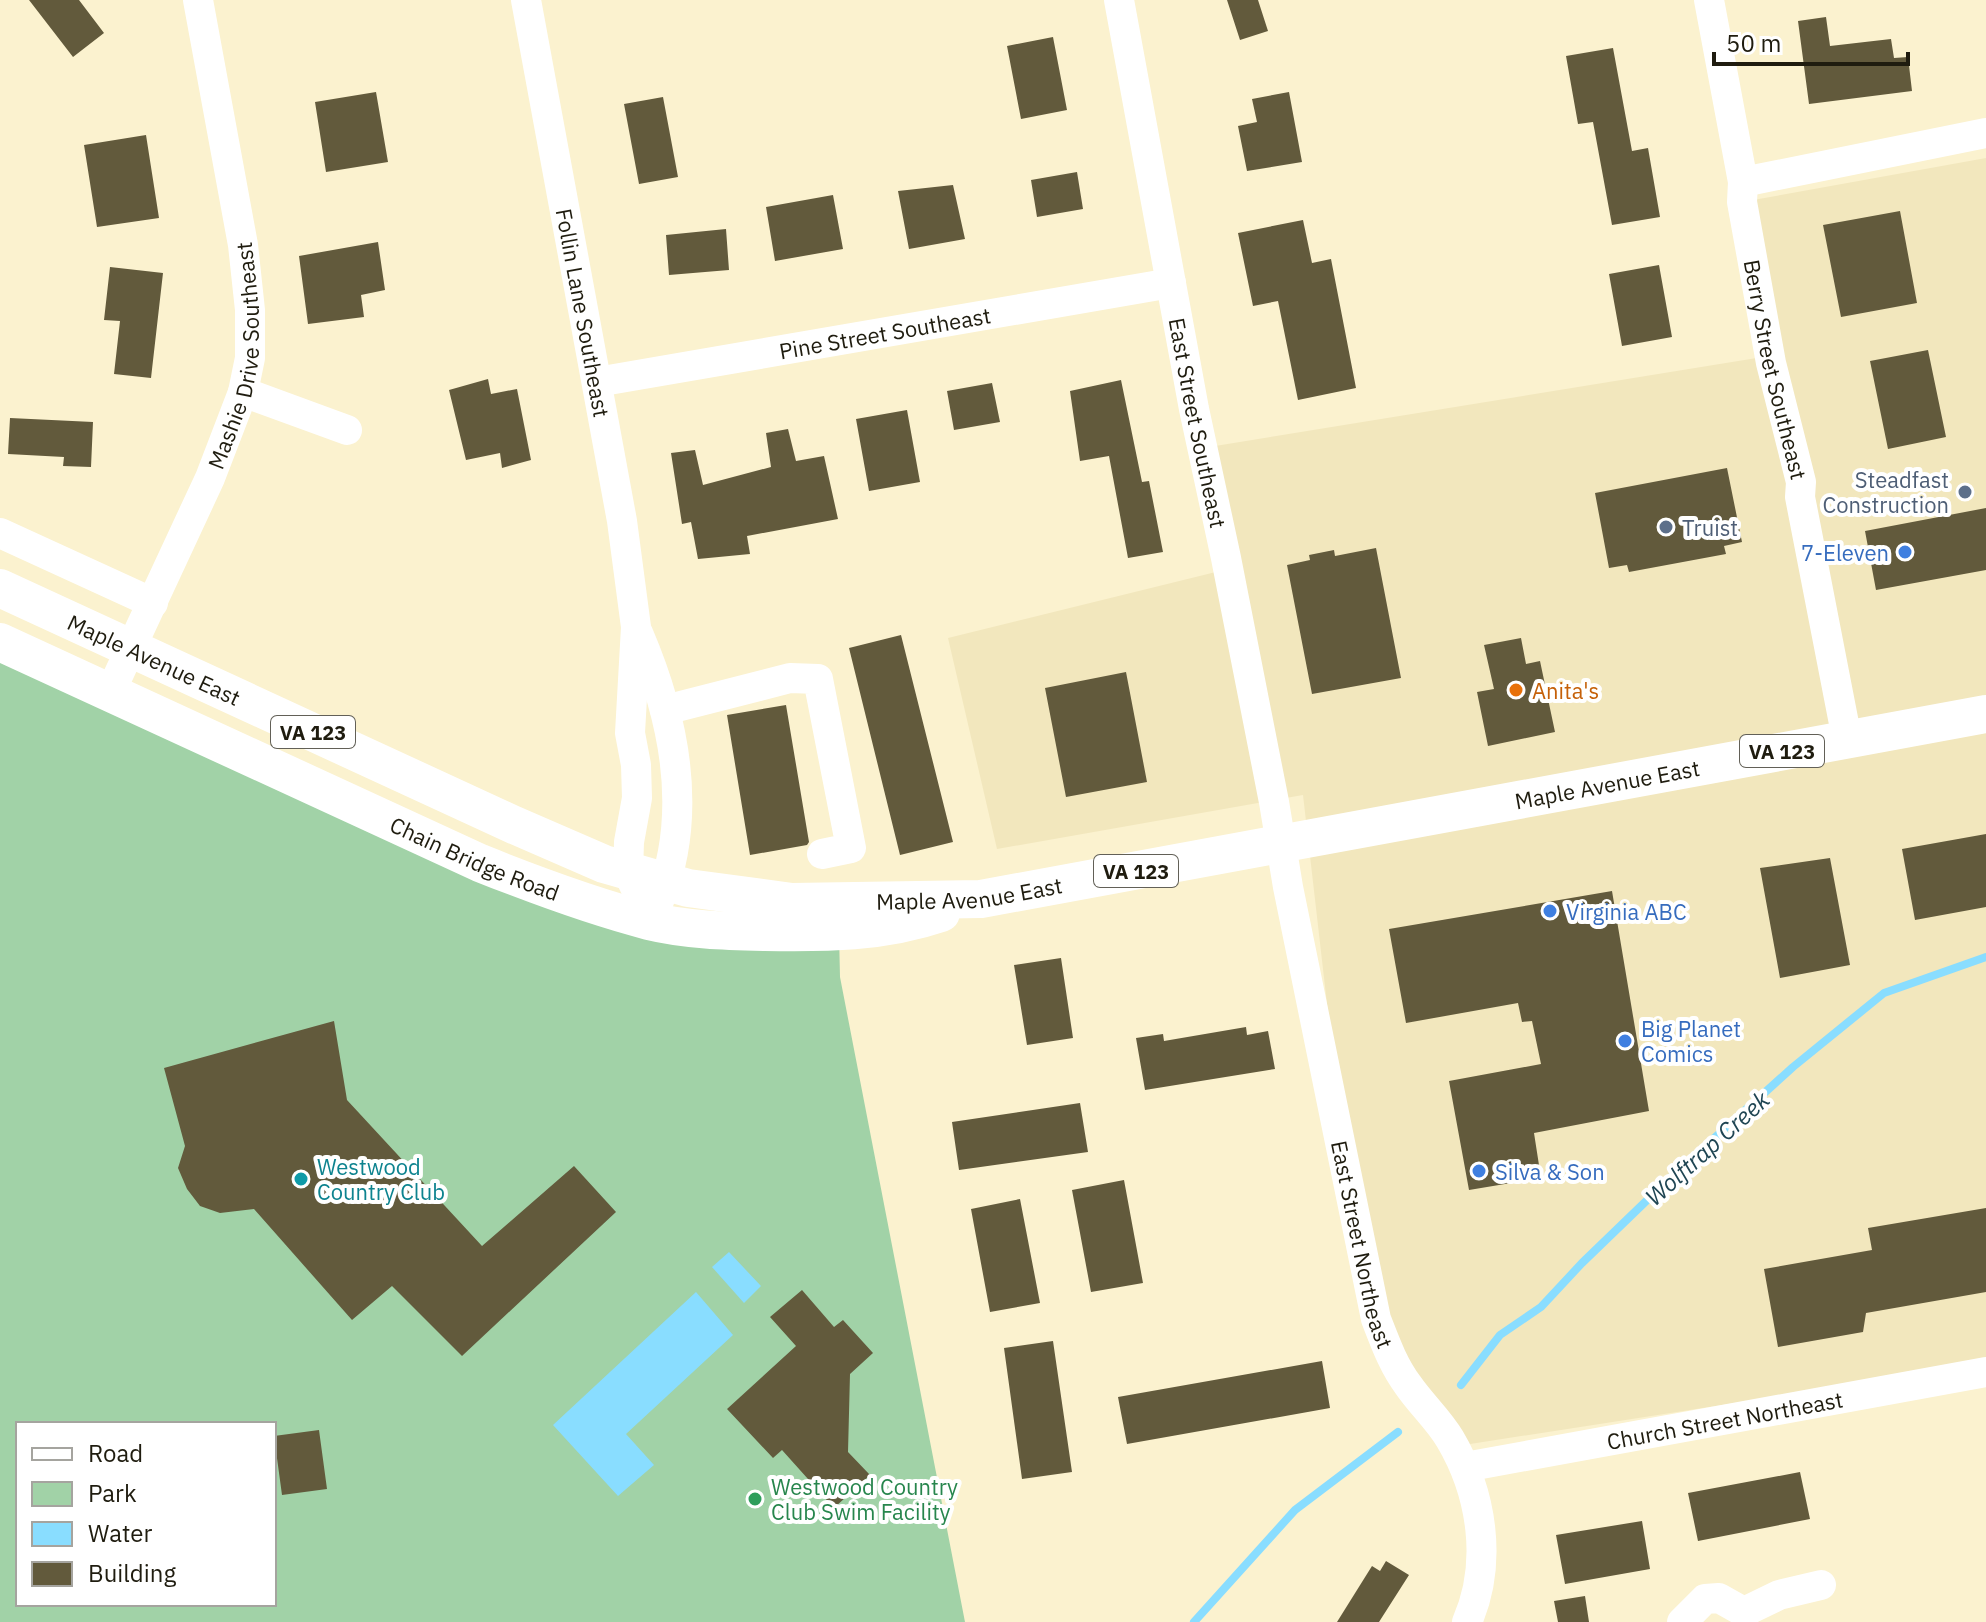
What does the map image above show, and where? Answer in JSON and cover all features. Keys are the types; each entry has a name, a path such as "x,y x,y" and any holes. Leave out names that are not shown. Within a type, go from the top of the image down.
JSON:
{"main road":[{"name":"Maple Avenue East","path":"0,588 514,825 628,872 666,883 792,902 981,899 1986,714"},
{"name":"Chain Bridge Road","path":"0,642 480,863 549,891 651,922 722,931 816,934 867,931 909,924 981,899"}],"street":[{"name":"Mashie Drive Southeast","path":"110,693 210,478 243,392 250,358 250,310 243,245 198,0"},
{"name":"Follin Lane Southeast","path":"526,0 622,521 636,627 630,733 636,765 637,798 629,842 628,872 651,922"},
{"name":"East Street Southeast","path":"1119,0 1281,845"},
{"name":"Berry Street Southeast","path":"1709,0 1743,182 1742,202 1767,341 1801,482 1800,497 1847,739"},
{"path":"1743,182 1986,133"},
{"name":"Pine Street Southeast","path":"597,382 1171,283"},
{"path":"243,392 347,430"},
{"path":"0,533 153,603"},
{"name":"Follin Lane Southeast","path":"636,627 658,680 676,771 677,806 666,883 651,922"},
{"path":"665,710 790,678 818,679 851,848 822,854"},
{"name":"East Street Northeast","path":"1281,845 1376,1319 1389,1354 1407,1385 1448,1435 1465,1467 1477,1504 1482,1540 1480,1576 1467,1622"},
{"name":"Church Street Northeast","path":"1465,1467 1986,1372"},
{"path":"1682,1622 1705,1599 1719,1598 1746,1617 1779,1595 1821,1585"}],"shaded area":[{"path":"1986,158 1986,1364 1451,1447 1363,1317 1303,795 997,849 948,638 1228,569 1203,448 1769,356 1742,202"}],"green space":[{"name":"Westwood Country Club","path":"0,643 651,922 839,933 840,977 965,1622 0,1622"}],"water":[{"path":"729,1252 761,1286 744,1303 712,1267"},
{"path":"696,1292 733,1335 626,1434 654,1465 618,1496 553,1425"}],"building":[{"path":"29,0 79,0 104,33 73,57"},
{"path":"1227,0 1258,0 1268,31 1240,40"},
{"path":"1826,17 1830,46 1891,39 1894,58 1908,57 1912,91 1809,104 1798,21"},
{"path":"1053,37 1067,110 1021,119 1007,46"},
{"path":"1613,48 1632,151 1648,148 1660,217 1612,225 1593,122 1578,124 1566,56"},
{"path":"376,92 388,162 326,172 315,102"},
{"path":"1289,92 1302,162 1247,171 1238,126 1257,122 1252,99"},
{"path":"663,97 678,177 639,184 624,104"},
{"path":"146,135 159,218 97,227 84,145"},
{"path":"1077,172 1083,209 1037,217 1031,180"},
{"path":"953,185 965,239 909,249 898,191"},
{"path":"833,195 843,249 775,261 766,207"},
{"path":"1900,211 1917,303 1841,317 1823,225"},
{"path":"1303,220 1312,263 1331,259 1356,388 1298,400 1278,301 1253,306 1238,233"},
{"path":"726,229 729,270 669,275 666,235"},
{"path":"378,242 385,290 361,295 364,317 308,324 299,256"},
{"path":"1659,265 1672,337 1622,346 1609,274"},
{"path":"110,267 163,273 151,378 114,374 120,321 104,320"},
{"path":"1928,350 1946,437 1888,449 1870,361"},
{"path":"488,379 491,394 517,389 531,460 502,468 500,453 466,460 449,390"},
{"path":"1121,380 1142,482 1149,481 1163,552 1128,558 1109,456 1080,461 1070,391"},
{"path":"992,383 1000,422 954,430 947,391"},
{"path":"907,410 920,482 869,491 856,419"},
{"path":"10,418 93,422 91,467 63,466 64,457 8,454"},
{"path":"788,429 796,461 824,456 838,519 747,536 750,554 698,559 691,522 682,524 671,453 695,450 703,485 771,467 766,433"},
{"path":"1727,468 1742,542 1724,546 1726,554 1629,572 1627,565 1609,568 1595,493"},
{"path":"1986,508 1986,570 1876,590 1865,531"},
{"path":"1376,548 1401,678 1312,694 1287,565 1310,560 1309,555 1334,550 1335,556"},
{"path":"901,635 953,842 900,855 849,648"},
{"name":"Anita's","path":"1521,638 1526,664 1540,661 1555,732 1488,746 1477,692 1494,689 1484,645"},
{"path":"1126,672 1147,782 1066,797 1045,688"},
{"path":"786,705 809,842 807,845 750,855 727,715"},
{"path":"1986,834 1986,907 1915,920 1902,849"},
{"path":"1830,858 1850,965 1780,978 1760,868"},
{"path":"1612,891 1649,1111 1534,1133 1541,1178 1469,1190 1449,1081 1541,1064 1532,1021 1522,1022 1518,1003 1406,1023 1389,929"},
{"path":"1061,958 1073,1038 1027,1045 1014,965"},
{"name":"Westwood Country Club","path":"334,1021 347,1100 482,1246 574,1166 616,1212 462,1356 392,1286 352,1320 254,1209 220,1213 200,1206 187,1189 178,1168 185,1146 164,1068"},
{"path":"1246,1027 1247,1035 1268,1031 1275,1069 1145,1090 1136,1038 1163,1034 1164,1041"},
{"path":"1080,1103 1088,1152 959,1170 952,1122"},
{"path":"1124,1180 1143,1283 1091,1292 1072,1190"},
{"path":"1020,1199 1040,1303 990,1312 971,1209"},
{"path":"1986,1208 1986,1292 1866,1313 1863,1332 1778,1347 1764,1269 1872,1250 1868,1228"},
{"path":"802,1290 834,1327 843,1320 873,1353 850,1374 848,1452 870,1475 834,1508 782,1450 773,1458 727,1409 796,1346 770,1317"},
{"path":"1053,1341 1072,1472 1022,1479 1004,1348"},
{"path":"1322,1361 1330,1408 1127,1444 1118,1397"},
{"path":"319,1430 327,1489 282,1495 276,1436"},
{"path":"1800,1472 1810,1519 1698,1541 1688,1493"},
{"path":"1642,1521 1650,1569 1565,1584 1556,1535"},
{"path":"1386,1561 1409,1575 1379,1622 1337,1622 1372,1566 1380,1571"},
{"path":"1585,1596 1589,1622 1558,1622 1554,1601"}],"waterway":[{"name":"Wolftrap Creek","path":"1461,1385 1500,1335 1541,1307 1669,1179 1793,1067 1884,993 1986,957"},
{"name":"Wolftrap Creek","path":"1194,1622 1295,1510 1398,1432"}],"place":[{"name":"Steadfast Construction","path":"1965,492"},
{"name":"Truist","path":"1666,527"},
{"name":"7-Eleven","path":"1905,552"},
{"name":"Anita's","path":"1516,690"},
{"name":"Virginia ABC","path":"1550,911"},
{"name":"Big Planet Comics","path":"1625,1041"},
{"name":"Silva & Son","path":"1479,1171"},
{"name":"Westwood Country Club","path":"301,1179"},
{"name":"Westwood Country Club Swim Facility","path":"755,1499"}]}
